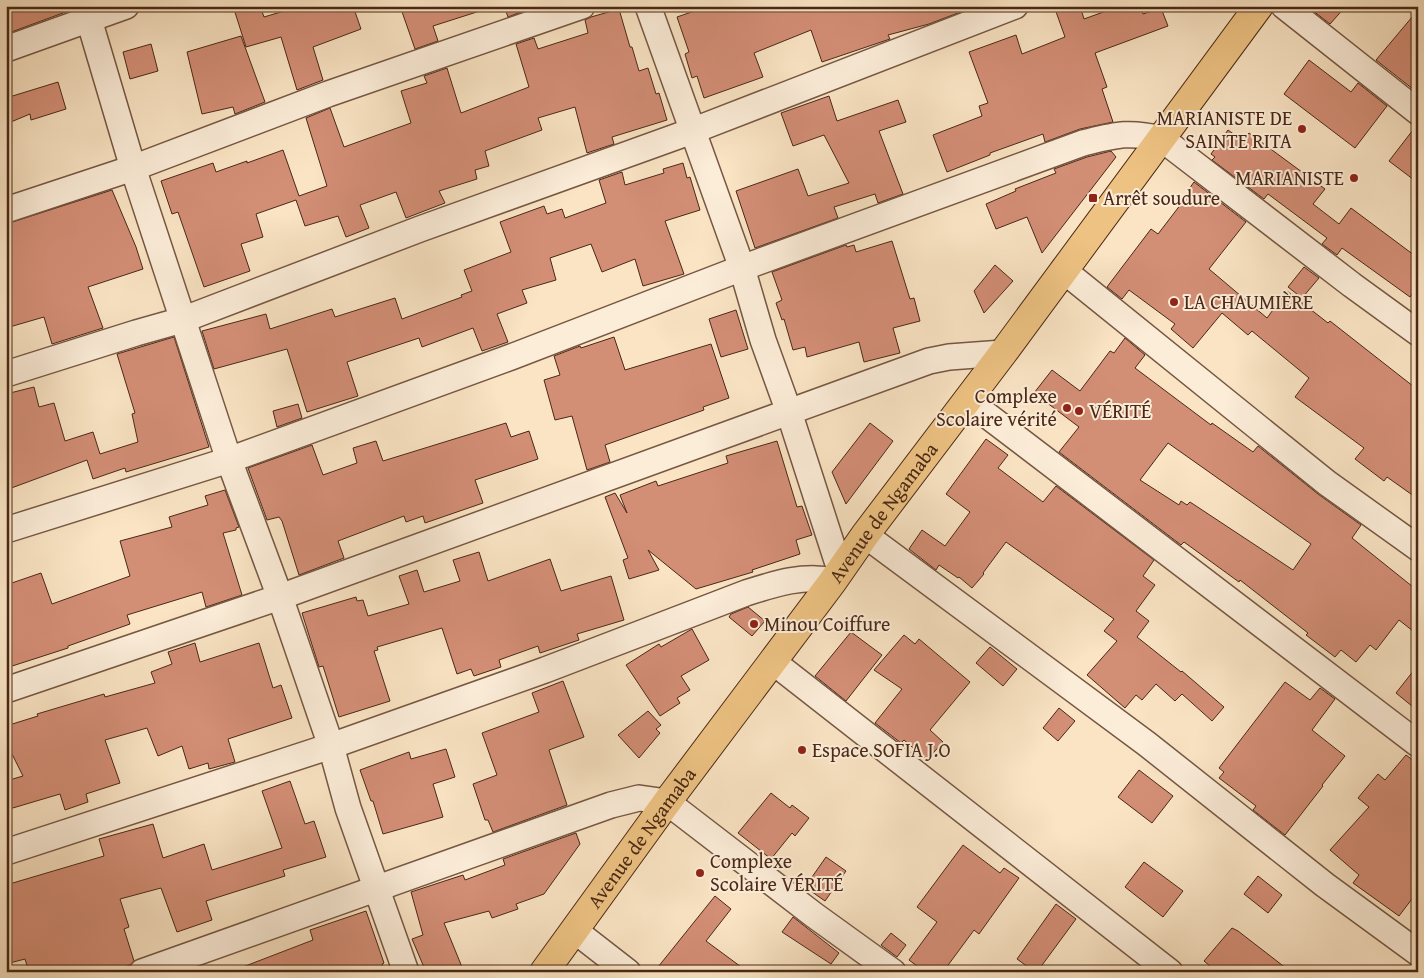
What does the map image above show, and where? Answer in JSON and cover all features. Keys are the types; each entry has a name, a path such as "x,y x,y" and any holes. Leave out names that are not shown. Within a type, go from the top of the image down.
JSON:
{"main road":[{"name":"Avenue de Ngamaba","path":"544,972 666,802 1004,353 1259,6"}],"street":[{"path":"6,49 87,13 126,6"},
{"path":"6,210 134,168 328,94 582,6"},
{"path":"6,852 331,746 545,670 746,593 774,584 801,579 837,576 790,412 763,340 742,268 648,6"},
{"path":"6,374 182,320 420,228 692,131 1014,6"},
{"path":"1284,6 1418,112"},
{"path":"87,13 182,320 229,460 280,597 331,746 348,808 378,888 406,972"},
{"path":"6,530 229,460 511,357 742,268 1084,143 1119,134 1140,134 1162,139 1352,285 1418,333"},
{"path":"1064,270 1327,483 1418,548"},
{"path":"6,690 280,597 929,362 949,357 1004,353"},
{"path":"967,400 1418,744"},
{"path":"865,536 1147,744 1325,885 1418,953"},
{"path":"772,661 1170,972"},
{"path":"142,972 624,801 639,798 666,802 814,915 893,972"},
{"path":"574,930 628,972"}],"building":[{"path":"21,6 71,6 71,10 6,34 6,10"},
{"path":"233,6 260,6 264,17 301,6 353,6 361,29 313,47 323,80 297,90 281,37 246,47"},
{"path":"400,6 483,6 483,10 433,26 438,41 415,49"},
{"path":"504,6 525,6 526,10 508,17"},
{"path":"709,6 971,6 971,8 929,24 888,35 890,39 822,62 811,30 754,53 763,77 704,98 697,76 692,78 685,54 689,52 677,17"},
{"path":"1054,6 1080,6 1084,19 1120,6 1140,6 1143,14 1161,8 1168,26 1095,53 1107,87 1102,89 1113,122 1080,129 1045,142 1043,134 990,153 990,155 947,172 933,135 982,116 979,106 988,103 969,52 1016,35 1022,54 1065,37"},
{"path":"1307,6 1346,6 1330,24"},
{"path":"619,9 639,71 648,68 656,94 659,93 667,120 612,137 614,144 587,153 575,107 538,118 542,130 485,151 489,166 475,170 477,179 439,191 445,203 406,218 396,192 360,205 369,228 346,237 338,216 305,226 296,200 256,214 263,237 241,244 250,271 204,287 178,212 172,214 161,181 213,163 216,172 283,150 299,196 327,186 306,118 330,108 344,147 411,123 401,91 427,83 424,76 447,68 461,113 529,87 516,44 534,38 538,49 588,33 585,20"},
{"path":"1418,10 1418,93 1376,60"},
{"path":"241,36 265,102 235,114 233,107 202,114 187,52"},
{"path":"151,44 158,71 130,79 123,52"},
{"path":"1309,60 1351,92 1358,83 1387,106 1355,148 1284,94"},
{"path":"58,82 66,109 31,120 30,114 6,124 6,98"},
{"path":"829,96 837,121 898,100 906,122 879,131 903,194 878,203 875,194 834,207 838,218 755,248 736,191 798,169 808,196 849,183 824,135 793,146 781,113"},
{"path":"1416,126 1418,126 1418,183 1389,161"},
{"path":"1228,130 1243,141 1249,133 1325,189 1313,204 1339,224 1351,208 1418,258 1418,286 1410,297 1342,248 1337,255 1322,244 1327,238 1268,194 1264,199 1212,160 1215,157 1211,154"},
{"path":"1111,151 1116,157 1042,253 1027,217 996,229 986,204 1016,191 1015,189 1056,173 1054,169 1087,157"},
{"path":"683,163 687,178 690,177 700,210 665,221 684,274 643,286 635,259 602,272 591,244 550,258 556,280 522,290 527,303 497,314 508,342 482,351 473,328 422,347 419,338 347,362 358,396 307,412 287,349 214,369 202,331 266,314 270,329 332,309 335,317 395,298 402,319 462,297 461,295 472,291 464,270 511,252 500,222 544,206 547,214 562,209 565,218 606,203 599,180 622,172 625,185 664,173 663,169"},
{"path":"1194,182 1246,222 1209,269 1267,318 1287,291 1328,323 1330,321 1418,390 1418,499 1387,477 1384,481 1355,459 1364,448 1295,397 1309,378 1252,331 1248,335 1222,313 1193,348 1171,329 1175,324 1129,290 1122,299 1107,287 1151,229 1158,234 1191,191 1189,189"},
{"path":"112,190 136,247 143,269 88,287 103,328 52,344 44,317 6,328 6,224"},
{"path":"892,241 910,299 914,298 920,321 893,328 900,353 864,362 859,342 807,357 805,347 793,350 784,319 782,320 776,303 782,300 772,272 846,245 847,247 854,245 856,252"},
{"path":"995,265 1013,281 984,313 974,291"},
{"path":"1304,267 1319,278 1302,298 1288,287"},
{"path":"736,310 748,349 721,357 709,319"},
{"path":"174,337 209,447 126,472 125,468 93,479 87,460 6,490 6,394 34,387 39,407 54,403 65,441 93,432 100,454 138,442 132,414 135,413 117,354"},
{"path":"614,337 625,370 711,344 729,398 703,407 704,410 605,445 610,462 587,470 572,416 555,420 544,380 560,375 554,356 580,346 581,348"},
{"path":"1125,338 1145,355 1135,368 1211,425 1212,423 1253,452 1258,446 1318,494 1361,525 1352,538 1418,591 1418,635 1399,620 1376,650 1370,645 1356,662 1341,650 1335,657 1306,635 1308,633 1240,580 1239,582 1184,542 1181,545 1059,452 1079,427 1034,393 1052,370 1080,391 1110,351 1114,353","holes":["1168,443 1311,544 1293,570 1190,502 1187,505 1181,501 1179,505 1140,480"]},
{"path":"298,404 302,418 277,427 273,411"},
{"path":"506,423 511,437 529,431 538,459 475,480 483,503 425,523 423,516 406,522 404,516 338,541 344,558 299,575 282,521 279,517 267,520 248,468 312,445 323,475 357,463 353,448 376,441 383,461"},
{"path":"870,423 893,441 846,504 832,472"},
{"path":"986,439 1008,455 998,468 1043,502 1056,486 1154,560 1143,576 1155,585 1136,611 1149,621 1137,637 1182,671 1224,707 1212,721 1182,694 1175,701 1156,684 1142,700 1136,695 1125,708 1087,675 1117,641 1104,631 1114,619 1006,542 972,588 959,577 939,565 936,570 909,549 922,530 945,546 970,512 946,494"},
{"path":"777,441 797,507 802,506 812,535 796,540 800,554 752,570 753,572 696,589 648,550 659,570 629,579 623,560 628,558 605,497 615,493 627,513 620,495 656,481 658,486 728,463 726,456"},
{"path":"225,490 239,527 236,530 223,533 242,595 206,607 202,592 127,615 130,624 68,646 68,648 6,668 6,585 41,573 52,604 130,576 120,541 172,527 169,517 208,505 205,496"},
{"path":"479,552 488,581 550,559 561,591 611,576 624,620 577,634 579,640 540,653 538,646 499,660 501,667 474,676 471,669 457,674 442,628 377,647 378,650 374,651 390,701 339,717 323,666 319,667 302,613 356,597 357,601 363,600 368,616 409,604 399,576 417,570 424,592 460,581 453,560"},
{"path":"748,607 765,621 752,636 729,617 731,614"},
{"path":"692,629 709,660 681,676 690,690 677,698 680,703 660,716 626,665 659,644 661,647"},
{"path":"851,632 882,655 846,701 815,676"},
{"path":"904,635 915,644 919,639 970,682 930,730 943,742 927,760 904,740 901,743 875,723 902,689 874,670"},
{"path":"195,643 200,662 259,643 273,688 281,685 292,718 228,739 235,762 209,769 208,763 189,769 182,746 158,756 147,728 105,740 120,783 86,794 88,802 65,810 60,794 6,810 6,781 23,776 6,742 6,726 38,716 37,714 104,694 105,697 155,683 151,672 172,664 168,652"},
{"path":"990,647 1017,669 1003,686 976,663"},
{"path":"1418,665 1418,711 1396,693"},
{"path":"563,681 584,737 549,750 567,805 493,832 488,820 485,820 473,784 497,775 482,733 539,712 532,693"},
{"path":"1285,682 1310,700 1320,688 1335,699 1312,730 1345,756 1285,835 1253,810 1256,806 1219,778 1224,772 1219,768"},
{"path":"1059,708 1075,721 1058,741 1043,728"},
{"path":"648,711 661,725 656,729 660,733 639,758 618,735"},
{"path":"446,749 455,777 433,784 443,817 383,834 373,801 371,801 360,770 409,752 411,759"},
{"path":"1406,755 1418,764 1418,891 1399,916 1353,883 1359,875 1330,850 1369,807 1358,798 1378,774 1385,780"},
{"path":"1139,770 1173,796 1152,823 1118,797"},
{"path":"290,781 305,824 314,821 326,857 283,870 285,876 206,901 212,920 177,932 161,888 120,899 129,927 124,929 134,961 130,965 109,972 29,972 25,959 6,964 6,885 104,856 99,839 153,824 163,858 204,844 212,870 282,848 262,791"},
{"path":"771,793 790,808 792,805 809,818 795,836 792,833 771,859 738,833"},
{"path":"576,833 580,844 544,894 516,904 518,909 492,918 489,911 444,923 464,972 426,972 412,939 423,935 411,892 463,875 465,880 505,865 503,859"},
{"path":"963,845 1000,873 1004,868 1019,878 979,934 974,930 943,972 925,972 909,960 937,922 917,907"},
{"path":"826,857 846,871 825,901 805,887"},
{"path":"1144,862 1183,891 1163,917 1125,887"},
{"path":"1258,876 1282,895 1268,913 1244,894"},
{"path":"715,896 731,909 706,941 748,972 654,972"},
{"path":"1056,904 1076,919 1037,972 1035,972 1017,959"},
{"path":"366,911 384,963 382,964 384,972 235,972 235,970 313,940 310,930"},
{"path":"793,917 839,953 831,964 782,932"},
{"path":"1232,928 1291,972 1217,972 1204,961"},
{"path":"891,933 906,945 897,957 881,945"}],"place":[{"name":"MARIANISTE DE SAINTE RITA","path":"1302,129"},
{"name":"MARIANISTE","path":"1354,178"},
{"name":"Arrêt soudure","path":"1093,198"},
{"name":"LA CHAUMIÈRE","path":"1174,302"},
{"name":"Complexe Scolaire vérité","path":"1067,408"},
{"name":"VÉRITÉ","path":"1079,411"},
{"name":"Minou Coiffure","path":"754,624"},
{"name":"Espace SOFIA J.O","path":"802,750"},
{"name":"Complexe Scolaire VÉRITÉ","path":"700,873"}]}
